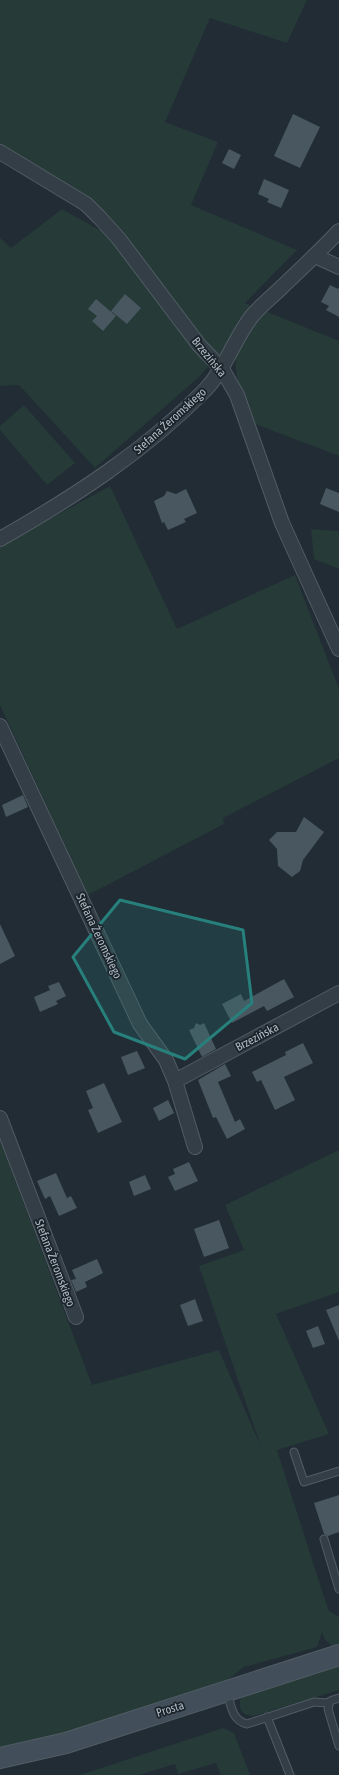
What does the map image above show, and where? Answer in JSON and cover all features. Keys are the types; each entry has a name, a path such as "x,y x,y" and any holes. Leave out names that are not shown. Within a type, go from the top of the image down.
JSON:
{"main road":[{"name":"Prosta","path":"0,1758 66,1743 339,1654"}],"street":[{"name":"Brzezińska","path":"0,152 86,204 119,239 199,345 222,368 236,395 282,523 339,649"},
{"name":"Stefana Żeromskiego","path":"0,539 46,514 135,454 179,415 213,381 222,368 240,333 254,314 339,231"},
{"path":"315,256 339,267"},
{"name":"Stefana Żeromskiego","path":"0,726 140,1024 166,1060 175,1081 195,1147"},
{"name":"Brzezińska","path":"175,1081 339,993"},
{"name":"Stefana Żeromskiego","path":"0,1118 76,1317"}],"lane":[{"path":"294,1452 304,1482 339,1471"},
{"path":"324,1539 339,1590"},
{"path":"226,1691 235,1717 240,1722 251,1723 314,1702 328,1703 339,1698"},
{"path":"328,1703 328,1709 339,1746"},
{"path":"267,1717 290,1775"}],"highlighted area":[{"path":"120,900 243,930 252,1003 185,1059 114,1032 73,957"}],"green space":[{"path":"0,0 307,0 287,43 210,18 165,122 218,142 191,205 297,250 245,303 252,306 218,357 104,214 80,192 0,144"},
{"path":"62,209 105,233 186,335 208,367 199,377 95,468 19,385 0,386 0,238 11,248"},
{"path":"265,311 339,341 339,456 255,424 238,383 236,361 242,341"},
{"path":"24,405 75,463 47,485 0,430 0,426"},
{"path":"110,486 177,629 295,575 339,689 339,758 223,818 224,824 88,895 0,705 0,546"},
{"path":"311,529 339,531 339,569 314,559"},
{"path":"0,1141 92,1385 219,1350 261,1447 199,1266 244,1250 225,1205 339,1150 339,1292 276,1314 329,1434 277,1450 326,1603 329,1611 339,1617 339,1647 332,1646 325,1640 322,1632 317,1647 244,1667 224,1683 45,1740 0,1748"},
{"path":"339,1663 339,1690 254,1716 249,1716 241,1710 240,1703 242,1695"},
{"path":"223,1728 234,1733 250,1775 221,1775 216,1763 178,1774 175,1764 139,1775 80,1775"}],"building":[{"path":"293,114 320,127 300,168 274,156"},
{"path":"229,149 241,155 234,169 222,163"},
{"path":"264,179 289,190 281,208 267,202 269,199 258,194"},
{"path":"330,285 338,289 339,287 339,317 326,310 329,306 321,302"},
{"path":"125,294 141,308 127,324 111,311"},
{"path":"96,299 116,316 103,331 92,321 97,316 88,309"},
{"path":"326,488 339,493 339,512 320,504"},
{"path":"186,489 197,513 184,519 186,522 168,530 164,522 162,523 154,501 164,496 167,491 176,494"},
{"path":"23,795 28,807 6,817 2,805"},
{"path":"304,817 324,832 303,860 300,871 292,877 278,866 277,849 269,840 277,832 296,832"},
{"path":"0,924 15,956 0,964"},
{"path":"284,979 294,997 267,1011 264,1006 232,1023 222,1004 241,994 244,1001"},
{"path":"59,982 66,996 56,1001 58,1004 40,1012 34,997 50,990 48,986"},
{"path":"196,1023 200,1025 204,1023 216,1049 202,1057 189,1030 194,1028"},
{"path":"303,1043 313,1063 284,1077 295,1100 275,1110 261,1080 257,1082 252,1072 286,1055 285,1052"},
{"path":"137,1051 145,1068 128,1075 121,1057"},
{"path":"225,1064 231,1076 218,1082 235,1122 240,1119 245,1129 227,1139 216,1117 213,1118 198,1080"},
{"path":"104,1083 122,1122 98,1133 88,1110 93,1108 86,1091"},
{"path":"168,1100 174,1113 159,1121 153,1108"},
{"path":"189,1162 198,1181 175,1191 168,1177 175,1174 173,1169"},
{"path":"56,1173 67,1198 71,1196 77,1208 59,1216 50,1196 45,1199 37,1181"},
{"path":"145,1175 151,1189 134,1196 129,1182"},
{"path":"219,1220 229,1248 204,1257 194,1229"},
{"path":"97,1259 103,1273 85,1282 87,1287 76,1292 71,1280 76,1279 72,1270"},
{"path":"195,1299 203,1321 188,1326 180,1305"},
{"path":"339,1305 339,1341 326,1310"},
{"path":"318,1326 325,1344 313,1348 306,1331"},
{"path":"339,1495 339,1532 328,1536 324,1534 314,1503"}]}
